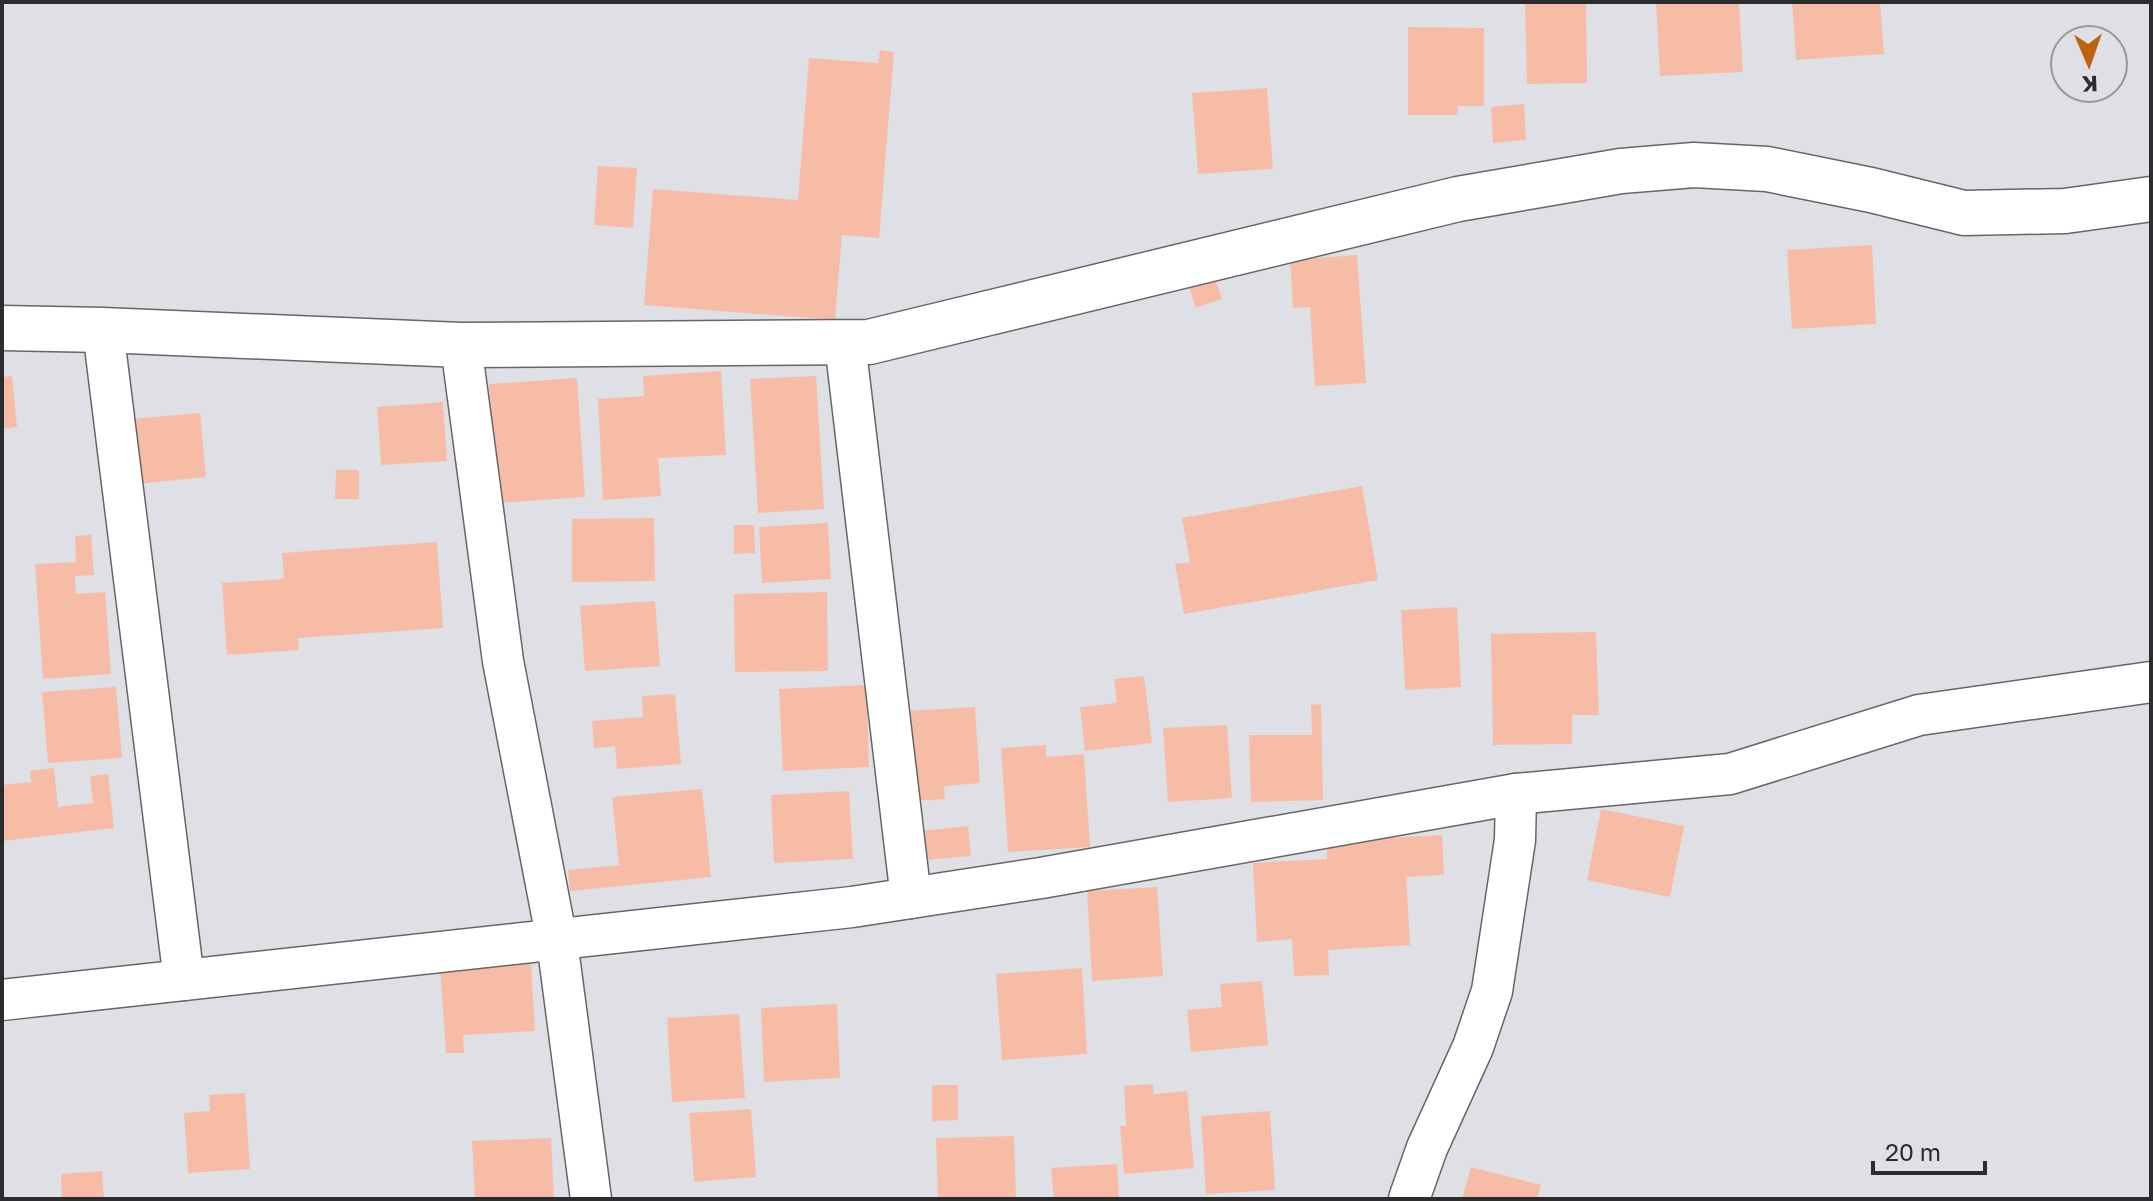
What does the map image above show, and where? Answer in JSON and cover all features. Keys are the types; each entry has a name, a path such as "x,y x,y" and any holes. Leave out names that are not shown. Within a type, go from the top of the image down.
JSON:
{"street":[{"path":"2,328 461,345 869,342 1458,199 1621,171 1694,165 1767,169 1964,213 2065,211 2151,199"},
{"path":"103,330 184,980"},
{"path":"845,343 911,898"},
{"path":"461,345 503,661 557,941 591,1199"},
{"path":"2,1000 557,941 911,898 1516,794 1730,774 1919,715 2151,682"},
{"path":"1409,1199 1427,1148 1473,1047 1492,991 1515,840 1516,794"}],"building":[{"path":"1525,2 1586,2 1587,83 1527,84"},
{"path":"1739,2 1743,72 1660,76 1656,4"},
{"path":"1792,2 1880,2 1884,54 1796,60"},
{"path":"1408,27 1484,28 1484,106 1458,106 1457,115 1408,115"},
{"path":"880,50 894,52 879,238 842,235 835,320 644,305 653,189 798,200 809,58 878,63"},
{"path":"1267,88 1273,169 1198,174 1192,93"},
{"path":"1524,104 1526,140 1493,143 1491,107"},
{"path":"598,166 637,168 633,228 594,225"},
{"path":"1872,245 1876,324 1792,329 1787,250"},
{"path":"1357,255 1366,383 1315,386 1310,307 1293,308 1290,260"},
{"path":"1215,278 1222,299 1196,308 1189,287"},
{"path":"721,371 726,455 658,458 661,496 603,500 598,399 644,396 643,376"},
{"path":"12,376 17,427 2,429 2,377"},
{"path":"816,376 824,509 758,513 750,379"},
{"path":"577,378 585,497 497,503 489,384"},
{"path":"443,402 447,461 381,465 377,407"},
{"path":"200,413 206,477 137,484 131,419"},
{"path":"336,470 359,470 359,499 335,499"},
{"path":"1362,486 1378,580 1184,614 1175,564 1190,562 1182,518"},
{"path":"654,518 655,581 572,582 572,519"},
{"path":"828,523 831,579 762,583 759,527"},
{"path":"734,525 754,525 755,553 734,554"},
{"path":"91,535 94,575 75,576 76,594 105,592 111,674 43,679 35,564 76,562 75,536"},
{"path":"437,542 443,628 298,638 299,650 227,655 222,583 284,579 282,553"},
{"path":"827,592 828,671 735,672 734,594"},
{"path":"655,601 660,666 585,671 580,606"},
{"path":"1457,607 1461,687 1405,690 1401,610"},
{"path":"1596,632 1599,715 1572,715 1572,744 1493,745 1491,634"},
{"path":"1144,676 1152,743 1085,751 1080,707 1117,703 1114,679"},
{"path":"866,685 869,767 783,771 779,689"},
{"path":"116,687 122,758 48,763 42,692"},
{"path":"675,694 681,764 617,769 615,746 594,748 592,721 643,717 642,696"},
{"path":"1321,704 1323,800 1251,802 1249,735 1312,735 1311,705"},
{"path":"975,707 980,783 944,786 945,799 913,801 907,711"},
{"path":"1227,725 1232,798 1168,802 1163,728"},
{"path":"1046,745 1046,757 1084,754 1090,847 1008,852 1001,748"},
{"path":"54,768 58,807 93,803 90,776 108,774 114,828 2,841 2,785 31,782 30,771"},
{"path":"702,789 711,877 570,891 568,870 619,865 612,797"},
{"path":"849,791 853,859 774,863 771,795"},
{"path":"1601,809 1684,826 1670,897 1587,880"},
{"path":"968,826 971,856 925,860 922,831"},
{"path":"1442,835 1444,875 1406,877 1410,945 1328,950 1329,975 1294,976 1292,939 1257,942 1253,863 1327,859 1327,841"},
{"path":"1157,887 1163,976 1092,981 1087,891"},
{"path":"531,963 535,1031 463,1035 464,1053 446,1053 440,968"},
{"path":"1082,968 1087,1054 1002,1060 996,974"},
{"path":"1262,981 1268,1045 1191,1052 1187,1010 1222,1007 1220,984"},
{"path":"837,1004 840,1078 764,1082 761,1008"},
{"path":"739,1014 745,1098 672,1102 667,1018"},
{"path":"1153,1084 1154,1094 1187,1091 1194,1168 1124,1174 1120,1126 1126,1126 1124,1086"},
{"path":"932,1085 958,1085 958,1120 932,1121"},
{"path":"245,1093 250,1169 188,1173 184,1113 210,1111 209,1095"},
{"path":"751,1109 756,1177 694,1182 689,1113"},
{"path":"1270,1111 1275,1190 1206,1194 1201,1116"},
{"path":"1014,1136 1016,1199 938,1199 936,1138"},
{"path":"551,1138 554,1199 475,1199 472,1141"},
{"path":"1117,1164 1119,1199 1054,1199 1051,1168"},
{"path":"1471,1167 1541,1185 1537,1199 1462,1199"},
{"path":"102,1171 104,1199 62,1199 61,1174"}]}
